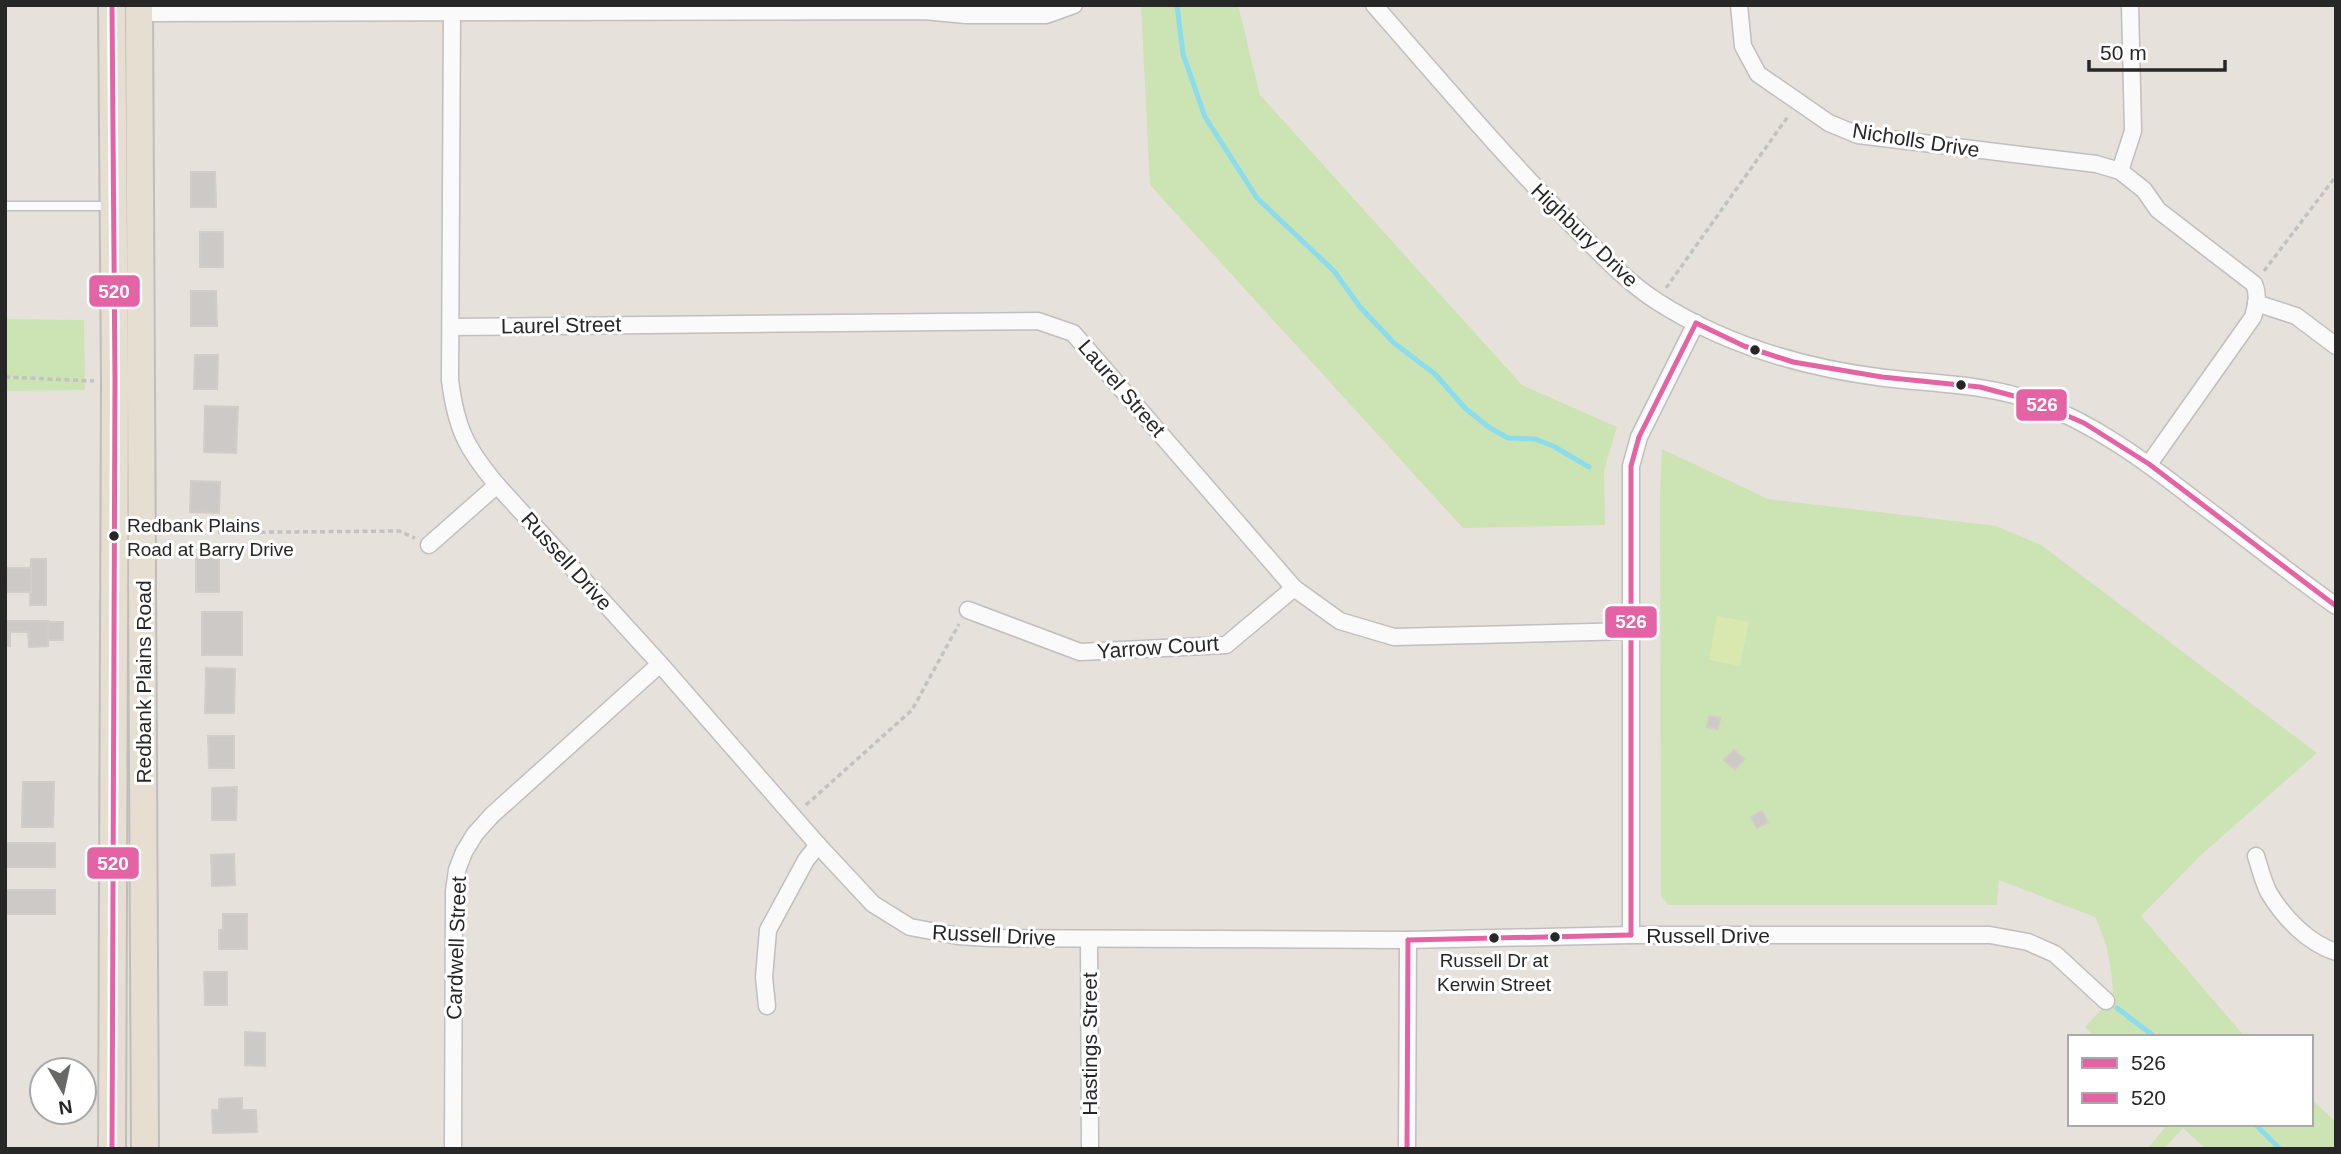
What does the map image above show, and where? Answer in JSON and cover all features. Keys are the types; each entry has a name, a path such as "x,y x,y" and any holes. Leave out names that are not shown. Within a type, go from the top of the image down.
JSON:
{"main road":[{"name":"Redbank Plains Road","path":"112,5 115,380 112,1149"},
{"name":"Redbank Plains Road","path":"139,9 145,1149"}],"street":[{"path":"139,9 453,13 924,8 966,15 1046,15 1074,5"},
{"name":"Highbury Drive","path":"1374,5 1536,188 1616,269 1657,301 1744,346 1793,362 1882,377 1980,387 2034,401 2084,423 2149,464 2336,606"},
{"path":"2120,171 2133,131 2130,5"},
{"name":"Nicholls Drive","path":"1734,6 1742,46 1758,74 1829,123 1858,135 2096,164 2120,171 2144,190 2158,210 2254,284"},
{"name":"Russell Drive","path":"453,13 450,380 454,411 464,440 497,485 660,664 818,845 873,904 911,928 958,936 1089,939 1408,940 1630,935 1990,935 2028,942 2055,954 2106,1001"},
{"path":"2149,464 2253,317 2257,290 2254,284"},
{"path":"2256,303 2296,316 2336,346"},
{"name":"Laurel Street","path":"451,327 1038,321 1073,333 1294,588 1340,621 1394,637 1631,631"},
{"path":"1630,935 1631,466 1639,437 1696,323"},
{"path":"429,545 497,485"},
{"name":"Yarrow Court","path":"968,610 1080,652 1226,645 1294,588"},
{"name":"Cardwell Street","path":"453,1149 453,913 457,870 464,852 475,834 492,816 660,664"},
{"path":"767,1006 764,977 768,930 806,860 818,845"},
{"path":"2256,856 2269,892 2293,925 2324,948 2336,953"},
{"name":"Hastings Street","path":"1089,939 1090,1149"},
{"path":"1407,1149 1408,940"}],"lane":[{"path":"5,206 113,206"}],"path":[{"path":"1657,301 1798,102"},
{"path":"2254,284 2336,176"},
{"path":"5,377 115,380"},
{"path":"167,533 399,531 429,545"},
{"path":"794,816 912,710 968,610"}],"green space":[{"path":"1141,5 1238,5 1260,95 1522,385 1617,427 1604,470 1605,525 1463,528 1150,185"},
{"path":"5,319 84,320 85,390 5,391"},
{"path":"1662,449 1768,499 1996,526 2041,545 2317,753 2202,854 2141,916 2243,1035 2093,1035 2085,1027 2113,997 2108,956 2095,917 1999,880 1997,905 1668,905 1661,896"},
{"path":"1717,616 1749,622 1740,666 1709,660"},
{"path":"2313,1101 2336,1122 2336,1149 2206,1149 2183,1128 2164,1149 2147,1149 2166,1126 2313,1126"}],"building":[{"path":"191,172 215,172 216,207 191,207"},
{"path":"200,232 223,232 223,267 200,267"},
{"path":"191,291 216,291 217,326 191,326"},
{"path":"195,355 218,355 217,389 194,389"},
{"path":"205,406 238,407 236,453 204,452"},
{"path":"191,481 220,482 219,513 190,512"},
{"path":"196,554 219,554 219,592 196,592"},
{"path":"31,559 46,559 46,605 30,605"},
{"path":"5,568 31,568 31,592 5,592"},
{"path":"202,612 242,612 242,655 202,655"},
{"path":"5,621 48,621 48,646 29,647 28,632 10,632 10,646 5,646"},
{"path":"48,622 63,622 63,640 48,640"},
{"path":"206,668 235,669 234,713 205,713"},
{"path":"1709,716 1720,718 1718,729 1707,727"},
{"path":"208,736 234,736 234,768 209,768"},
{"path":"1734,750 1744,759 1735,769 1724,760"},
{"path":"23,782 54,782 53,827 22,827"},
{"path":"237,787 236,820 212,820 212,788"},
{"path":"1762,811 1768,822 1757,828 1751,817"},
{"path":"5,843 55,843 55,867 5,867"},
{"path":"234,854 235,885 212,886 211,855"},
{"path":"5,890 55,890 55,914 5,914"},
{"path":"223,914 247,914 247,949 219,949 219,930 223,930"},
{"path":"204,972 227,972 227,1005 205,1005"},
{"path":"245,1032 265,1033 265,1066 245,1065"},
{"path":"242,1098 242,1110 256,1110 257,1132 213,1133 212,1110 219,1110 219,1099"}],"waterway":[{"path":"1177,5 1183,54 1205,117 1257,198 1334,271 1360,307 1394,343 1435,374 1466,409 1508,438 1535,439 1589,467"},
{"path":"2117,1008 2152,1035"},
{"path":"2257,1126 2280,1149"}],"transit line":[{"name":"520","path":"112,5 115,380 112,1149"},
{"name":"526","path":"1696,323 1744,346 1793,362 1882,377 1980,387 2033,401 2084,423 2149,464 2336,606"},
{"name":"526","path":"1631,935 1631,466 1639,437 1696,323"},
{"name":"526","path":"1408,940 1631,935"},
{"name":"526","path":"1407,1149 1408,940"}],"place":[{"name":"Redbank Plains Road at Barry Drive","path":"114,536"},
{"name":"Russell Dr at Kerwin Street","path":"1494,938"}]}
